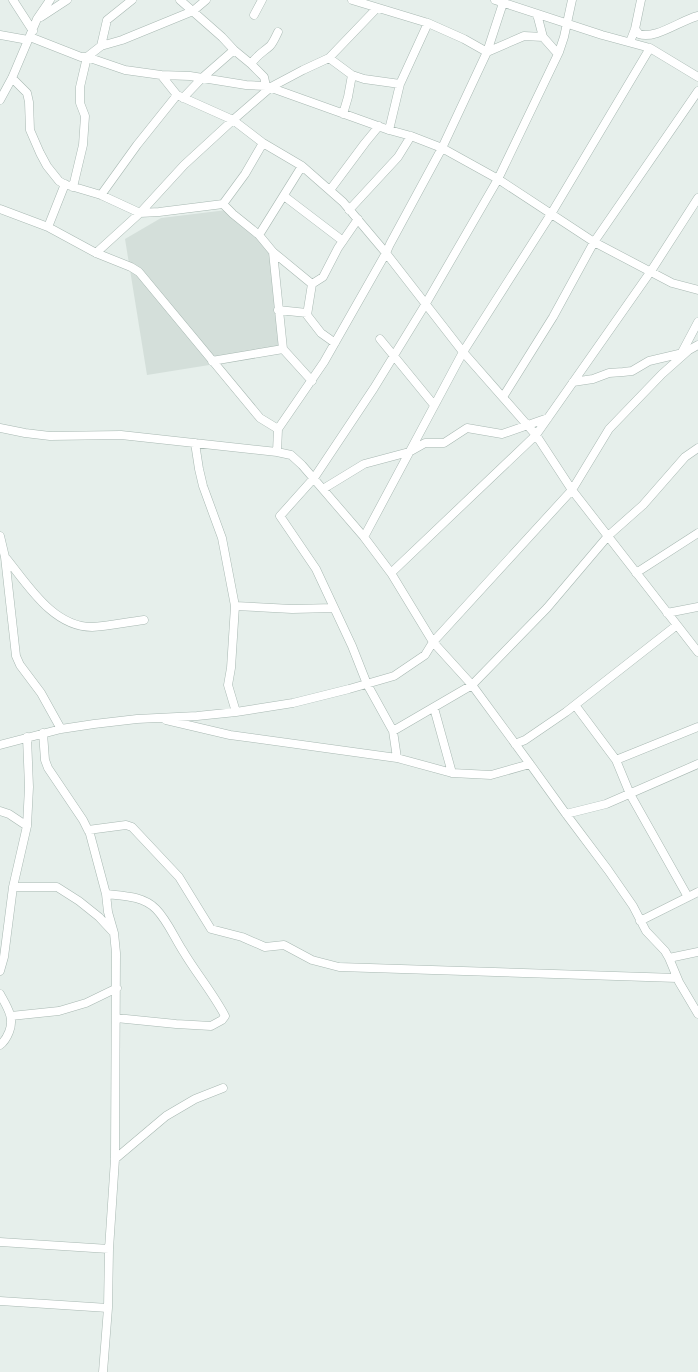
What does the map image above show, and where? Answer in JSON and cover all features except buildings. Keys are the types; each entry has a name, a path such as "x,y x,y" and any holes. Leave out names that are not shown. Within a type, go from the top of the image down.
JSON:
{"street":[{"path":"13,0 30,36"},
{"path":"0,100 12,78 37,19 50,0"},
{"path":"37,19 67,0"},
{"path":"101,46 107,20 132,0"},
{"path":"180,0 251,64 264,77 269,87"},
{"path":"73,188 83,145 84,116 80,103 80,87 87,57 101,46 122,40 193,11 206,0"},
{"path":"254,15 262,0"},
{"path":"352,0 428,23 464,39 487,52"},
{"path":"397,758 393,731 367,684 352,646 316,569 280,516 314,478 374,388 425,305 498,179 558,54 564,36 572,0"},
{"path":"630,42 635,28 641,0"},
{"path":"277,452 278,429 312,381 386,253 442,148 487,52 500,1 537,14 650,48 698,77"},
{"path":"96,253 140,213 184,165 269,87 329,58 377,8"},
{"path":"537,14 543,37 558,54"},
{"path":"635,28 639,34 649,35 688,18 698,16"},
{"path":"389,130 400,84 428,23"},
{"path":"251,64 265,48 270,46 278,32"},
{"path":"0,35 30,36 81,56 125,70 161,75 190,76 269,87 389,130 411,136 442,148 498,179 594,242 672,283 698,290"},
{"path":"487,52 524,36 543,37"},
{"path":"364,537 463,352 552,214 650,48"},
{"path":"100,195 137,145 180,97 234,50"},
{"path":"329,58 352,75 364,79 400,84"},
{"path":"161,75 180,97 233,120 263,143 302,166 344,202 349,210 386,253 463,352 536,435 572,490 698,652"},
{"path":"343,114 352,75"},
{"path":"12,78 27,93 29,102 30,130 40,153 50,170 59,180 73,188 100,195 140,213 223,204 245,174 263,143"},
{"path":"503,397 553,317 594,242 698,91"},
{"path":"330,190 379,126"},
{"path":"349,210 398,157 411,136"},
{"path":"259,235 302,166"},
{"path":"48,227 65,184"},
{"path":"284,196 343,241"},
{"path":"391,573 536,435 651,271 698,198"},
{"path":"223,204 232,214 259,235 273,252 312,284"},
{"path":"0,208 48,227 96,253 131,267 139,272 260,418 278,429"},
{"path":"334,343 321,333 307,313 312,284 323,277 343,241 358,219"},
{"path":"273,252 283,349 312,381"},
{"path":"278,310 307,313"},
{"path":"681,354 698,322"},
{"path":"380,339 434,405"},
{"path":"573,382 593,379 609,373 632,371 649,361 681,354 698,345"},
{"path":"212,361 283,349"},
{"path":"0,745 43,733 94,724 236,712 293,703 394,676 425,655 433,642 572,490 609,429 662,374 689,350"},
{"path":"323,489 364,464 409,452 425,443 444,443 467,428 502,434 548,418"},
{"path":"0,428 25,434 50,436 121,435 277,452 291,455 314,478 364,537 391,573 433,642 472,685 625,894 646,931 670,958 677,978 698,1014"},
{"path":"194,443 203,486 222,538 235,606 231,668 228,685 236,712"},
{"path":"393,731 472,685 547,608 608,536 644,505 685,457 698,448"},
{"path":"636,573 698,533"},
{"path":"0,536 16,656 20,665 41,693 61,729"},
{"path":"2,554 42,602 60,617 73,624 92,627 144,620"},
{"path":"235,606 292,609 334,608"},
{"path":"667,613 698,607"},
{"path":"515,744 524,740 575,705 677,625"},
{"path":"575,705 616,760 630,794 688,897"},
{"path":"434,708 452,773"},
{"path":"157,718 230,735 397,758 452,773 491,775 530,764"},
{"path":"616,760 698,727"},
{"path":"43,733 45,760 48,768 88,830 95,850 114,933 116,954 115,1159 109,1249 108,1308 103,1372"},
{"path":"0,971 4,957 14,887 27,826 29,788 27,738"},
{"path":"566,814 606,804 698,764"},
{"path":"0,811 9,814 27,826"},
{"path":"88,830 126,826 132,827 179,877 211,929 242,937 265,947 284,946 312,960 339,967 677,978"},
{"path":"14,887 57,887 100,917 114,933"},
{"path":"640,921 698,892"},
{"path":"106,894 139,898 156,909 225,1016 222,1020 211,1026 116,1018"},
{"path":"670,958 698,952"},
{"path":"11,1016 59,1011 86,1003 116,988"},
{"path":"0,994 11,1016 12,1025 8,1036 0,1044"},
{"path":"115,1159 166,1116 195,1099 223,1088"},
{"path":"0,1242 109,1249"},
{"path":"0,1301 108,1308"}],"shaded area":[{"path":"227,210 273,250 285,344 277,354 147,375 125,239 161,218"}]}
